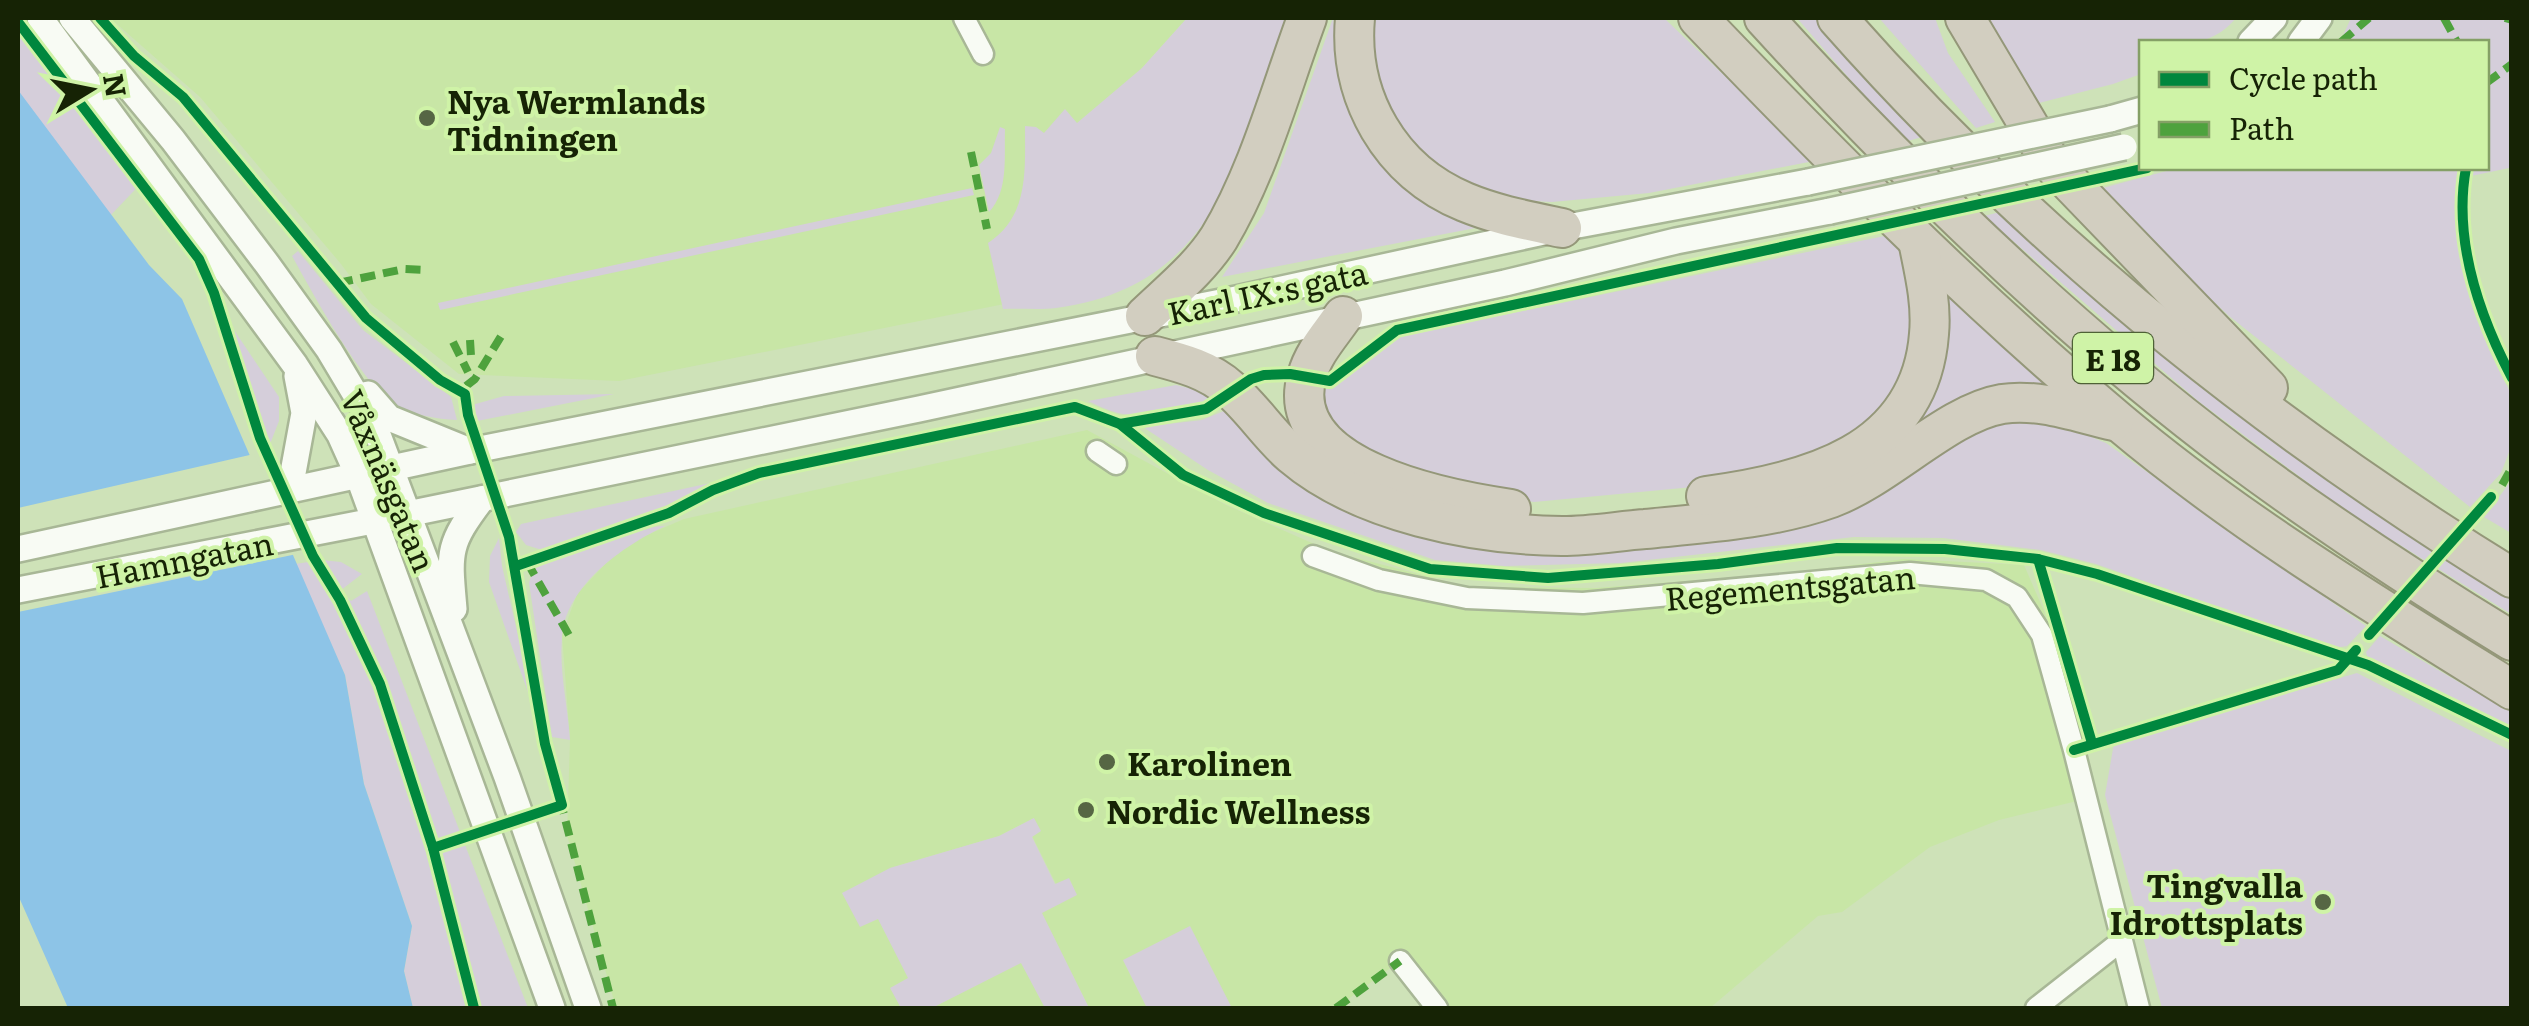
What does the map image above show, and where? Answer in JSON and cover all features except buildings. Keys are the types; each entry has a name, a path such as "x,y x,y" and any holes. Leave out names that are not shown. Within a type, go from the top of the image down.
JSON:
{"highway":[{"path":"1145,316 1204,258 1218,238 1250,176 1307,18"},
{"path":"1356,18 1353,48 1371,115 1410,169 1434,187 1465,202 1497,214 1562,228"},
{"path":"1698,18 1918,241 2119,422 2228,505 2512,690"},
{"name":"E 18","path":"1764,18 1840,101 2023,280 2130,373 2324,520 2512,641"},
{"name":"E 18","path":"1837,18 1879,65 2060,244 2165,333 2354,475 2512,578"},
{"path":"1965,18 2051,163 2354,475"},
{"path":"1343,316 1314,356 1306,377 1308,414 1316,432 1330,447 1377,474 1443,495 1516,509 1598,508 1744,492 1810,476 1848,458 1894,422 1921,378 1930,333 1918,241"},
{"path":"1155,356 1186,364 1220,380 1275,440 1323,477 1405,512 1493,532 1565,536 1690,524 1804,507 1862,484 1956,423 2002,404 2045,405 2119,422"}],"street":[{"name":"Våxnäsgatan","path":"40,18 295,365 340,435 358,475 552,1008"},
{"name":"Våxnäsgatan","path":"72,18 172,140 329,350 374,428 456,640 588,1008"},
{"path":"964,18 984,54"},
{"path":"2254,40 2274,18"},
{"path":"2304,40 2320,18"},
{"name":"Karl IX:s gata","path":"391,468 1562,228 1808,182 2139,111"},
{"name":"Karl IX:s gata","path":"409,514 919,409 2133,144"},
{"path":"329,350 389,418 470,451"},
{"path":"290,489 304,413 295,365"},
{"path":"1097,451 1116,464"},
{"name":"Hamngatan","path":"18,548 391,468"},
{"path":"456,640 449,556 457,532 482,499"},
{"name":"Hamngatan","path":"18,590 409,514"},
{"name":"Regementsgatan","path":"1313,556 1379,580 1467,598 1583,603 1910,573 1986,580 2017,597 2042,635 2139,1008"},
{"path":"2036,1008 2120,942"},
{"path":"1400,960 1437,1008"}],"shaded area":[{"path":"18,18 32,18 152,172 107,219 18,103"},
{"path":"110,18 1187,18 1142,68 1024,300 619,381 459,374 371,304 200,97"},
{"path":"1187,18 1288,18 1256,115 1216,204 1189,241 1155,272 1111,295 1056,308 1003,309 988,243 1011,220 1018,206 1024,176 1025,126 1044,133 1065,109 1077,123 1142,68"},
{"path":"1333,18 1339,62 1392,174 1437,210 1486,226 1222,277 1264,213"},
{"path":"1369,18 1664,18 1814,161 1649,193 1552,202 1500,199 1461,189 1392,124 1380,94"},
{"path":"1797,18 1820,18 1926,136 1904,142"},
{"path":"1879,18 1935,18 1948,53 1995,122 1976,128"},
{"path":"1989,18 2236,18 2204,40 2139,40 2139,75 2039,103"},
{"path":"2351,18 2511,18 2511,187 2509,168 2457,179 2457,222 2473,309 2511,394 2511,447 2501,473 2470,507 2229,316 2095,190 2170,170 2489,170 2489,40 2341,40"},
{"path":"1000,127 1005,129 1004,173 1000,194 989,212 979,165 991,153"},
{"path":"972,188 974,195 440,310 438,303"},
{"path":"2004,211 2511,593 2511,614 2350,514 2198,401 1984,216"},
{"path":"1894,234 1915,290 1909,376 1889,408 1807,463 1693,487 1534,502 1479,495 1372,460 1323,416 1320,389 1332,389 1397,337"},
{"path":"298,251 363,330 451,397 457,420 410,411 383,395 368,379 325,313 292,256"},
{"path":"1946,283 2052,384 2009,387 1906,437"},
{"path":"232,327 279,397 279,421 270,444"},
{"path":"1176,385 1218,395 1183,409 1142,415 1118,413 1088,401"},
{"path":"614,394 477,421 472,405 504,396"},
{"path":"1231,408 1448,534 1845,508 1901,481 1980,431 2009,421 2046,422 2106,443 2366,626 2347,646 2334,648 2096,564 2041,550 1943,538 1854,537 1621,563 1505,566 1435,560 1268,503 1143,427 1202,420"},
{"path":"1087,430 1226,505 1330,551 1468,587 1596,588 1905,559 2024,565 2044,611 2095,789 2085,799 1999,820 1930,847 1842,912 1818,916 1710,1008 1437,1008 1400,961 1336,1008 1231,1008 1123,960 1147,1008 1089,1008 1041,912 1077,894 1056,884 1032,836 1034,818 999,836 890,868 878,918 909,978 891,988 901,1008 616,1008 567,835 570,740 562,635 577,594 608,561 635,540 684,519"},
{"path":"2511,481 2512,533 2484,517"},
{"path":"715,482 673,504 542,550 526,545 516,532 521,524"},
{"path":"665,526 599,570 573,601 561,651 570,740 552,737 529,583 533,570 597,541"},
{"path":"499,538 537,718 489,582 490,556"},
{"path":"341,562 362,574 341,590 351,601 367,591 528,1008 413,1008 404,971 412,926 364,784 345,675 295,564"},
{"path":"2380,636 2481,695 2511,707 2511,728 2368,659 2366,652"},
{"name":"Tingvalla Idrottsplats","path":"2357,673 2511,751 2511,1008 2162,1008 2105,795 2114,743"},
{"path":"1034,818 1041,831 1032,837 1055,884 1069,878 1077,895 1042,913 1089,1008 1045,1008 1021,963 932,1008 901,1008 890,988 908,978 878,919 860,927 842,893 890,868 999,836"},
{"path":"1190,926 1232,1008 1147,1008 1123,960"},
{"path":"1021,962 1045,1008 932,1008"}],"water":[{"path":"18,90 149,265 182,299 345,675 364,784 412,926 404,971 413,1008 68,1008 18,895"}],"pier":[{"path":"254,454 297,554 18,612 18,508"}],"marked path":[{"path":"2343,40 2369,18"},
{"path":"2444,18 2456,40"},
{"path":"2505,18 2512,20"},
{"path":"2489,81 2512,64"},
{"path":"971,152 987,229"},
{"path":"338,283 404,269 427,270"},
{"path":"466,386 475,379 503,333"},
{"path":"470,340 471,356"},
{"path":"453,342 468,372"},
{"path":"2502,485 2512,467"},
{"path":"527,562 570,637"},
{"path":"560,799 613,1008"},
{"path":"1336,1008 1400,961"}],"cycle path":[{"path":"100,18 134,56 183,97 366,318 440,380 465,394 468,415 509,537 545,744 562,805 433,848"},
{"path":"18,22 199,259 214,293 260,438 313,556 340,600 380,684 433,848 474,1008"},
{"path":"1120,424 1206,409 1251,379 1264,375 1290,374 1330,381 1397,330 2139,170"},
{"path":"2466,170 2466,249 2489,329 2512,378"},
{"path":"516,566 669,513 713,490 759,473 1075,407 1120,424 1183,475 1264,513 1430,569 1548,578 1718,564 1837,548 1945,549 2038,559 2097,574 2368,665 2512,735"},
{"path":"2369,635 2491,497"},
{"path":"2038,559 2092,743"},
{"path":"2074,750 2338,670 2356,650"}],"place":[{"name":"Nya Wermlands Tidningen","path":"427,118"},
{"name":"Karolinen","path":"1107,762"},
{"name":"Nordic Wellness","path":"1086,810"},
{"name":"Tingvalla Idrottsplats","path":"2323,902"}]}
